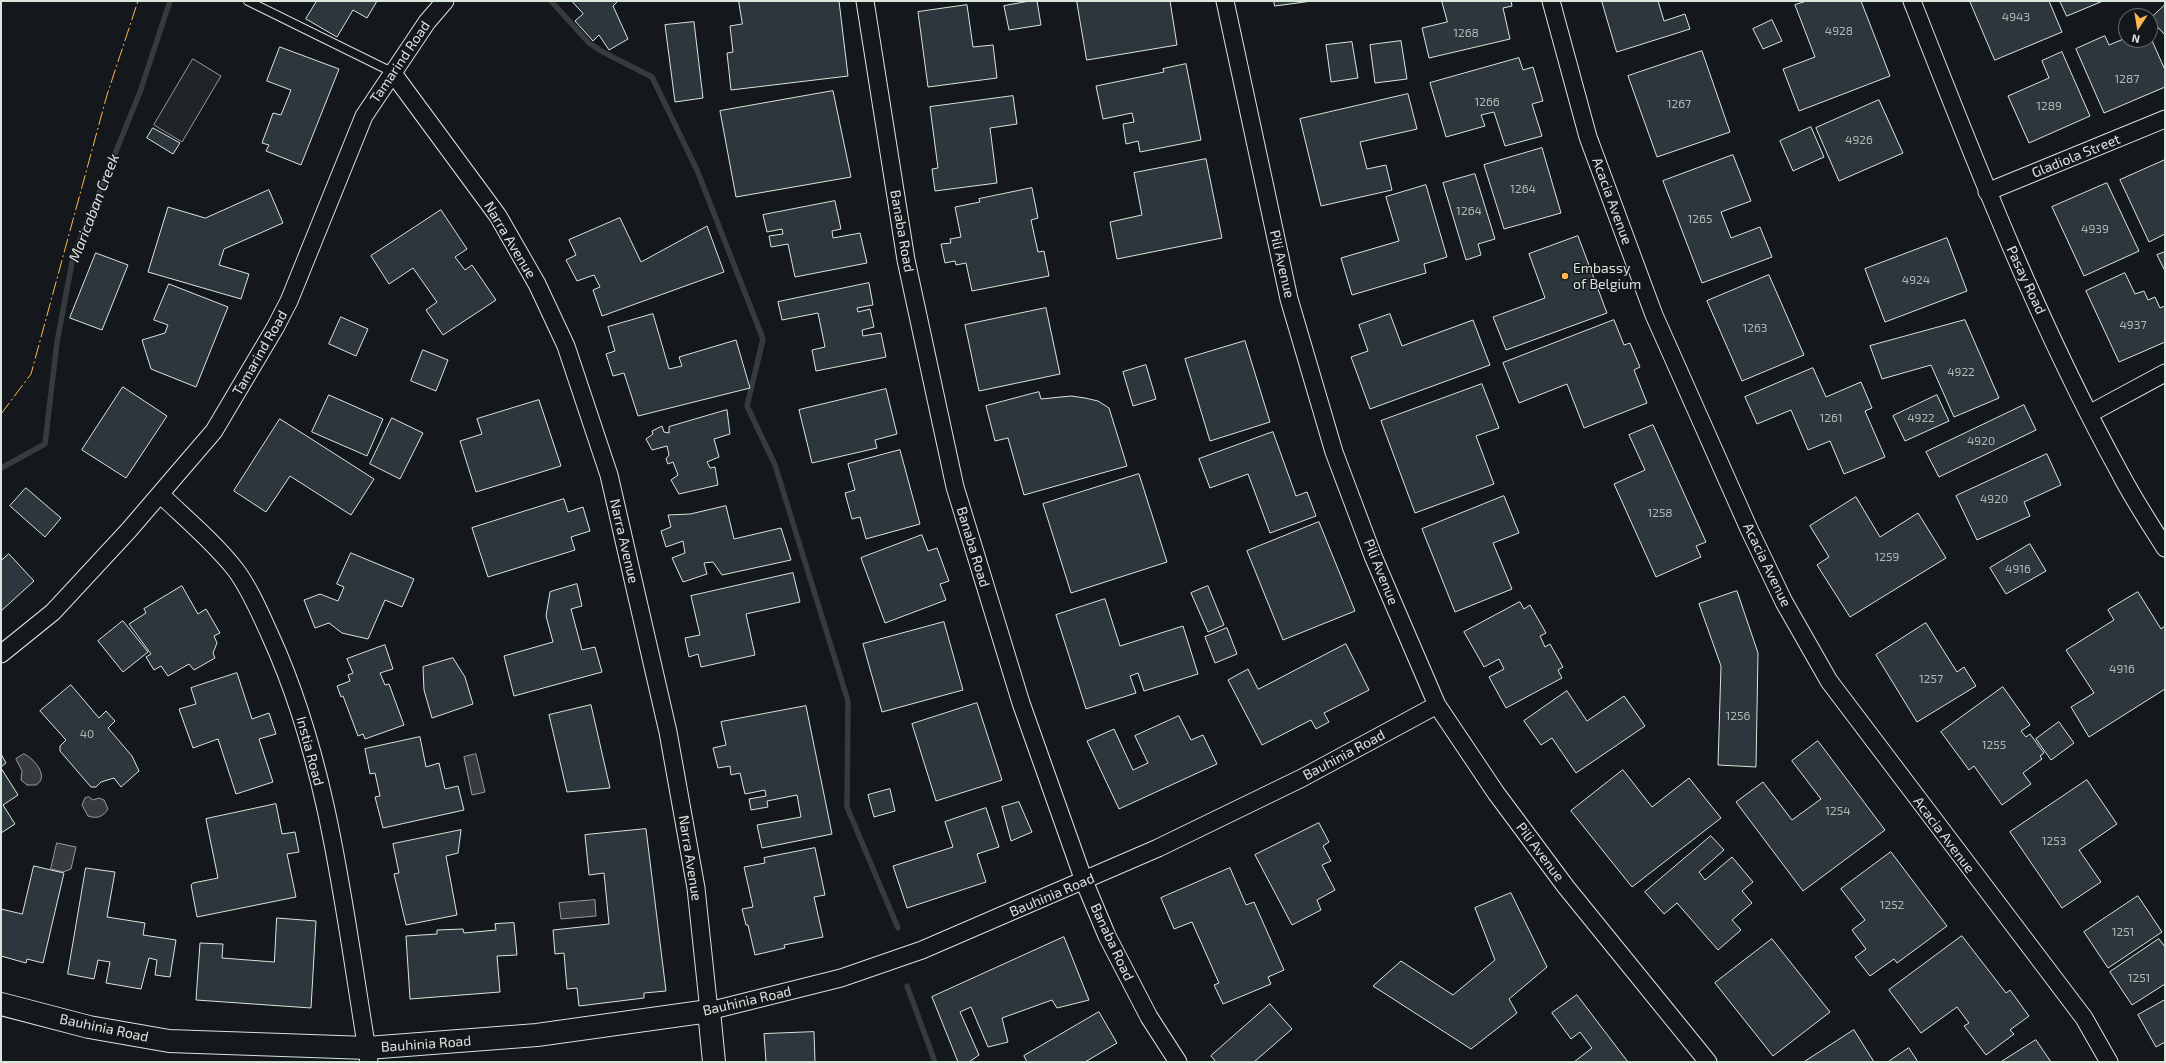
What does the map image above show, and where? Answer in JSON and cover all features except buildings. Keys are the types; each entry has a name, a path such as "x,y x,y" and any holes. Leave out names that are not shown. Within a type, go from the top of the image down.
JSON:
{"street":[{"name":"Tamarind Road","path":"1,654 53,612 160,494 214,431 275,328 301,274 364,116 392,72 427,22 445,1"},
{"name":"Banaba Road","path":"865,1 906,260 955,487 1021,703 1084,881 1107,936 1138,997 1178,1062"},
{"name":"Pili Avenue","path":"1225,1 1289,299 1334,452 1374,556 1437,705 1496,794 1566,887 1708,1062"},
{"name":"Acacia Avenue","path":"1551,1 1588,137 1654,314 1749,529 1784,602 1829,681 2084,1018 2109,1062"},
{"name":"Pasay Road","path":"1912,1 1987,192 2020,266 2089,414 2121,476 2165,548"},
{"name":"Narra Avenue","path":"392,72 498,216 537,284 566,346 609,475 668,732 696,888 714,1062"},
{"name":"Gladiola Street","path":"1987,192 2165,119"},
{"path":"2089,414 2165,373"},
{"name":"Instia Road","path":"160,494 236,570 261,616 282,660 301,714 318,773 346,920 368,1055"},
{"name":"Bauhinia Road","path":"1,1004 89,1027 169,1041 368,1055 537,1035 709,1011 841,978 922,950 1158,848 1302,778 1437,705"}],"lane":[{"path":"248,1 392,72"}],"shaded area":[{"path":"193,59 221,76 182,142 154,125"},
{"path":"24,754 36,763 41,773 40,782 36,785 27,785 21,780 22,771 16,759"},
{"path":"476,754 485,792 472,795 464,757"},
{"path":"89,797 93,800 99,798 104,800 108,809 102,816 88,816 82,805 85,798"},
{"path":"57,843 76,847 71,869 63,872 51,869"},
{"path":"595,900 596,916 561,919 559,903"}],"waterway":[{"name":"Maricaban Creek","path":"1,468 45,444 57,342 73,257 140,92 170,1"},
{"path":"551,1 589,43 603,52 652,77 697,170 763,339 747,406 775,465 848,701 847,807 898,928"},
{"path":"907,986 935,1062"}],"power":[{"path":"1,414 31,374 107,95 138,1"}],"place":[{"name":"Embassy of Belgium","path":"1565,276"}]}
